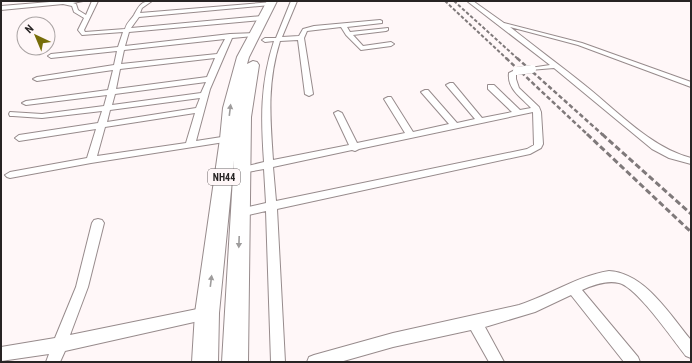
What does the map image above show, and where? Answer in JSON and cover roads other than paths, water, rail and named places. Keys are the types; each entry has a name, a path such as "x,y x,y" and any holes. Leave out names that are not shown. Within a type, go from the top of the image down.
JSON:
{"highway":[{"name":"NH44","path":"205,362 207,313 232,101 243,57 266,38 272,6"},
{"name":"NH44","path":"235,362 244,117 251,69 266,38 272,6"}],"street":[{"path":"1,8 34,3 80,1"},
{"path":"94,1 81,30 84,34 126,31 272,6"},
{"path":"91,160 112,91 126,31 131,21 137,15 140,7 149,1"},
{"path":"278,362 269,164 265,110 266,38 289,16 294,1"},
{"path":"470,1 498,21 655,147 679,159 691,161"},
{"path":"63,2 74,5 76,11 87,18"},
{"path":"137,15 272,6"},
{"path":"498,21 554,38 580,44 689,84"},
{"path":"309,94 301,38 303,32 310,29 380,22"},
{"path":"343,25 348,34 361,48 391,44"},
{"path":"348,34 386,29"},
{"path":"190,145 204,95 219,56 230,36"},
{"path":"56,55 230,36 301,38"},
{"path":"37,78 117,67 219,56"},
{"path":"240,213 530,151 538,146 538,113 536,109 518,91 512,81 513,73 517,71 555,66"},
{"path":"26,103 210,79"},
{"path":"450,85 481,121"},
{"path":"491,87 518,113"},
{"path":"425,92 455,126"},
{"path":"13,114 35,116 204,95"},
{"path":"388,99 411,136"},
{"path":"242,170 355,148 536,109"},
{"path":"19,138 199,110"},
{"path":"338,113 355,148"},
{"path":"10,175 91,160 228,139"},
{"path":"679,159 691,156"},
{"path":"53,362 82,287 98,223"},
{"path":"314,362 404,337 475,323 536,306 573,288 607,277 620,277 630,281 691,351"},
{"path":"573,288 633,362"},
{"path":"1,354 59,346 207,313"},
{"path":"475,323 497,362"}],"railway":[{"path":"445,1 507,59"},
{"path":"454,1 518,59"},
{"path":"506,58 588,135"},
{"path":"517,58 603,135"},
{"path":"587,134 691,232"},
{"path":"602,134 691,214"}]}
